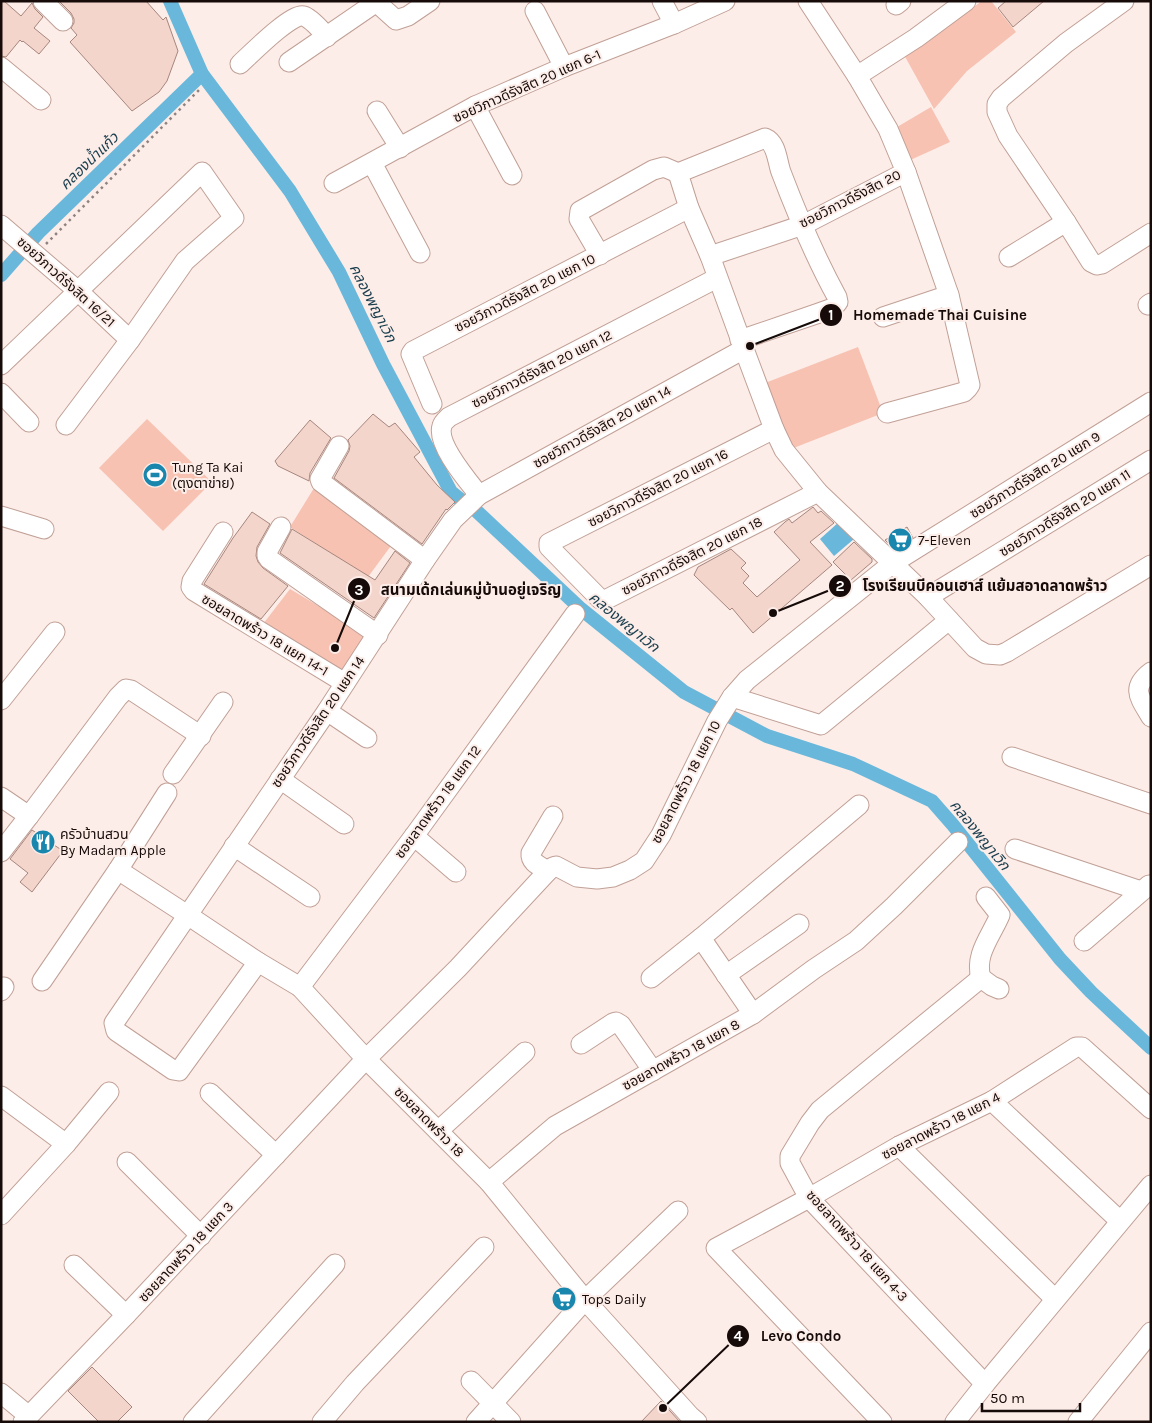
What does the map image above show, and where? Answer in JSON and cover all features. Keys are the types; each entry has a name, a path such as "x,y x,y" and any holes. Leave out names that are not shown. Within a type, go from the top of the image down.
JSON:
{"street":[{"path":"43,1 63,21"},
{"path":"289,62 377,2 396,20 408,16 430,1"},
{"path":"662,1 674,24"},
{"name":"ซอยวิภาวดีรังสิต 20 แยก 6-1","path":"334,183 476,106 564,67 674,24 725,1"},
{"name":"ซอยวิภาวดีรังสิต 20","path":"710,256 803,225 906,172 888,129 857,76 808,1"},
{"path":"857,76 916,38 966,1"},
{"path":"1124,1 1066,43 1000,98 997,104 997,112 1008,136 1091,262 1097,265 1106,262 1151,234"},
{"path":"535,11 564,67"},
{"path":"240,64 278,28 299,16 305,16 328,36"},
{"path":"1,68 41,100"},
{"path":"476,106 512,175"},
{"path":"377,111 400,148"},
{"path":"600,255 579,219 580,211 654,170 664,167 678,172 765,138 772,142 781,171 803,225"},
{"path":"372,163 420,253"},
{"path":"1,365 202,172 234,218 185,261 130,340 66,425"},
{"path":"678,172 689,208 710,256 774,428 784,450 818,492 928,597 975,648 986,654 1000,655 1007,652 1151,565"},
{"path":"887,413 964,392 968,388 970,381 948,295 906,172"},
{"name":"ซอยวิภาวดีรังสิต 20 แยก 10","path":"432,404 411,354 413,351 689,208"},
{"path":"1009,257 1066,222"},
{"name":"ซอยวิภาวดีรังสิต 16/21","path":"1,225 78,290 130,340"},
{"name":"ซอยวิภาวดีรังสิต 20 แยก 14","path":"258,962 179,1071 173,1070 116,1032 114,1023 327,711 453,520 479,495 742,344 833,308 838,302 837,297 803,225"},
{"name":"ซอยวิภาวดีรังสิต 20 แยก 12","path":"479,495 446,449 442,437 442,425 450,417 717,278"},
{"path":"883,317 948,295"},
{"path":"1,393 29,422"},
{"name":"ซอยวิภาวดีรังสิต 20 แยก 9","path":"893,563 1151,402"},
{"name":"ซอยวิภาวดีรังสิต 20 แยก 16","path":"552,551 549,543 774,428"},
{"path":"339,446 320,482 425,560"},
{"name":"ซอยวิภาวดีรังสิต 20 แยก 11","path":"928,597 1151,460"},
{"name":"ซอยวิภาวดีรังสิต 20 แยก 18","path":"552,551 600,599 606,600 818,492"},
{"path":"1,516 44,529"},
{"path":"281,527 267,552 269,559 378,634"},
{"name":"ซอยลาดพร้าว 18 แยก 14-1","path":"223,532 192,581 191,587 194,591 345,683"},
{"name":"ซอยลาดพร้าว 18 แยก 10","path":"548,871 556,866 578,876 597,879 614,877 644,861 661,835 717,720 732,697 748,680 893,563"},
{"name":"ซอยลาดพร้าว 18 แยก 12","path":"300,988 414,836 575,614"},
{"path":"732,697 821,725 949,620"},
{"path":"1,700 55,632"},
{"path":"1151,672 1142,678 1138,686 1138,692 1151,717"},
{"path":"1,852 126,688 201,736"},
{"path":"173,774 223,702"},
{"path":"327,711 368,738"},
{"path":"1012,757 1151,804"},
{"path":"280,779 344,824"},
{"path":"42,981 118,870 167,793"},
{"path":"1,797 29,816"},
{"path":"651,978 859,804"},
{"path":"366,1059 458,968 548,871 533,862 530,857 531,852 553,816"},
{"path":"414,836 456,872"},
{"path":"753,1014 856,940 894,906 958,842"},
{"path":"234,846 310,897"},
{"path":"1015,849 1146,887"},
{"name":"ซอยลาดพร้าว 18","path":"118,870 300,988 366,1059 489,1182 585,1300 689,1420"},
{"path":"1084,941 1146,887"},
{"path":"986,897 1000,915 985,942 979,971 981,978 999,989"},
{"path":"726,975 799,924"},
{"name":"ซอยลาดพร้าว 18 แยก 8","path":"489,1182 555,1126 753,1014 701,938"},
{"name":"ซอยลาดพร้าว 18 แยก 4-3","path":"981,978 820,1110 814,1116 790,1156 790,1162 809,1198 985,1384"},
{"path":"581,1044 616,1022 621,1025 652,1072"},
{"name":"ซอยลาดพร้าว 18 แยก 4","path":"882,1422 716,1248 809,1198 899,1146 992,1101 1076,1047 1080,1046 1151,1109"},
{"path":"438,1131 525,1052"},
{"name":"ซอยลาดพร้าว 18 แยก 3","path":"1,1393 26,1419 201,1236 366,1059"},
{"path":"1,1215 66,1144 109,1092"},
{"path":"210,1093 276,1155"},
{"path":"1,1096 66,1144"},
{"path":"992,1101 1120,1221"},
{"path":"899,1146 1055,1299"},
{"path":"127,1162 201,1236"},
{"path":"955,1422 1151,1185"},
{"path":"476,1422 585,1300 678,1211"},
{"path":"322,1422 355,1383 484,1247"},
{"path":"193,1422 335,1264"},
{"path":"74,1265 126,1315"},
{"path":"1078,1422 1151,1332"},
{"path":"471,1381 511,1422"}],"path":[{"path":"30,248 200,89"}],"shaded area":[{"path":"982,1 991,1 1016,32 967,71 934,109 903,53 946,27"},
{"path":"931,107 950,142 906,162 892,130"},
{"path":"858,347 883,413 791,449 765,383"},
{"name":"Tung Ta Kai (ตุงตาข่าย)","path":"147,419 212,482 163,531 99,468"},
{"path":"314,488 393,543 368,577 290,527"},
{"path":"290,589 369,636 343,678 260,628"}],"water":[{"path":"839,522 854,539 834,556 820,539"}],"building":[{"path":"1,1 4,1 21,16 32,3 43,17 34,28 50,41 39,54 20,40 6,57 1,56"},
{"path":"59,1 146,1 163,20 166,17 178,51 167,81 159,92 132,111 70,42 77,35 71,28 74,19 71,13"},
{"path":"1006,1 1044,1 1013,27 998,8"},
{"path":"373,414 389,427 395,423 420,452 414,457 437,485 455,502 446,509 422,544 334,478 349,451 348,440"},
{"path":"310,420 331,438 310,473 309,481 278,466 275,461"},
{"path":"813,507 818,513 821,511 834,523 810,542 832,565 753,633 732,608 730,610 694,575 698,567 731,549 746,563 741,568 749,576 743,583 757,597 800,560 774,532 789,519 792,523"},
{"path":"252,512 270,524 257,547 256,556 258,562 263,568 288,586 261,619 204,584"},
{"name":"7-Eleven","path":"907,527 913,538 894,549 885,540"},
{"path":"292,529 375,580 395,551 410,563 374,618 280,553"},
{"path":"854,542 872,559 872,562 851,580 833,562"},
{"path":"32,830 63,851 32,892 20,882 28,873 10,859"},
{"path":"92,1367 132,1407 117,1422 99,1422 68,1391"},
{"path":"661,1401 680,1422 641,1422"}],"waterway":[{"name":"คลองพญาเวิก","path":"170,1 202,74 290,191 339,272 383,364 451,492 470,505 581,609 684,692 767,736 853,764 932,801 1060,959 1091,992 1151,1048"},
{"name":"คลองน้ำแก้ว","path":"1,275 38,233 202,74"}],"place":[{"name":"Homemade Thai Cuisine","path":"750,346"},
{"name":"Tung Ta Kai (ตุงตาข่าย)","path":"155,475"},
{"name":"7-Eleven","path":"900,540"},
{"name":"โรงเรียนบีคอนเฮาส์ แย้มสอาดลาดพร้าว","path":"773,613"},
{"name":"สนามเด้กเล่นหมู่บ้านอยู่เจริญ","path":"335,648"},
{"name":"ครัวบ้านสวน By Madam Apple","path":"43,842"},
{"name":"Tops Daily","path":"564,1299"},
{"name":"Levo Condo","path":"663,1408"}]}
